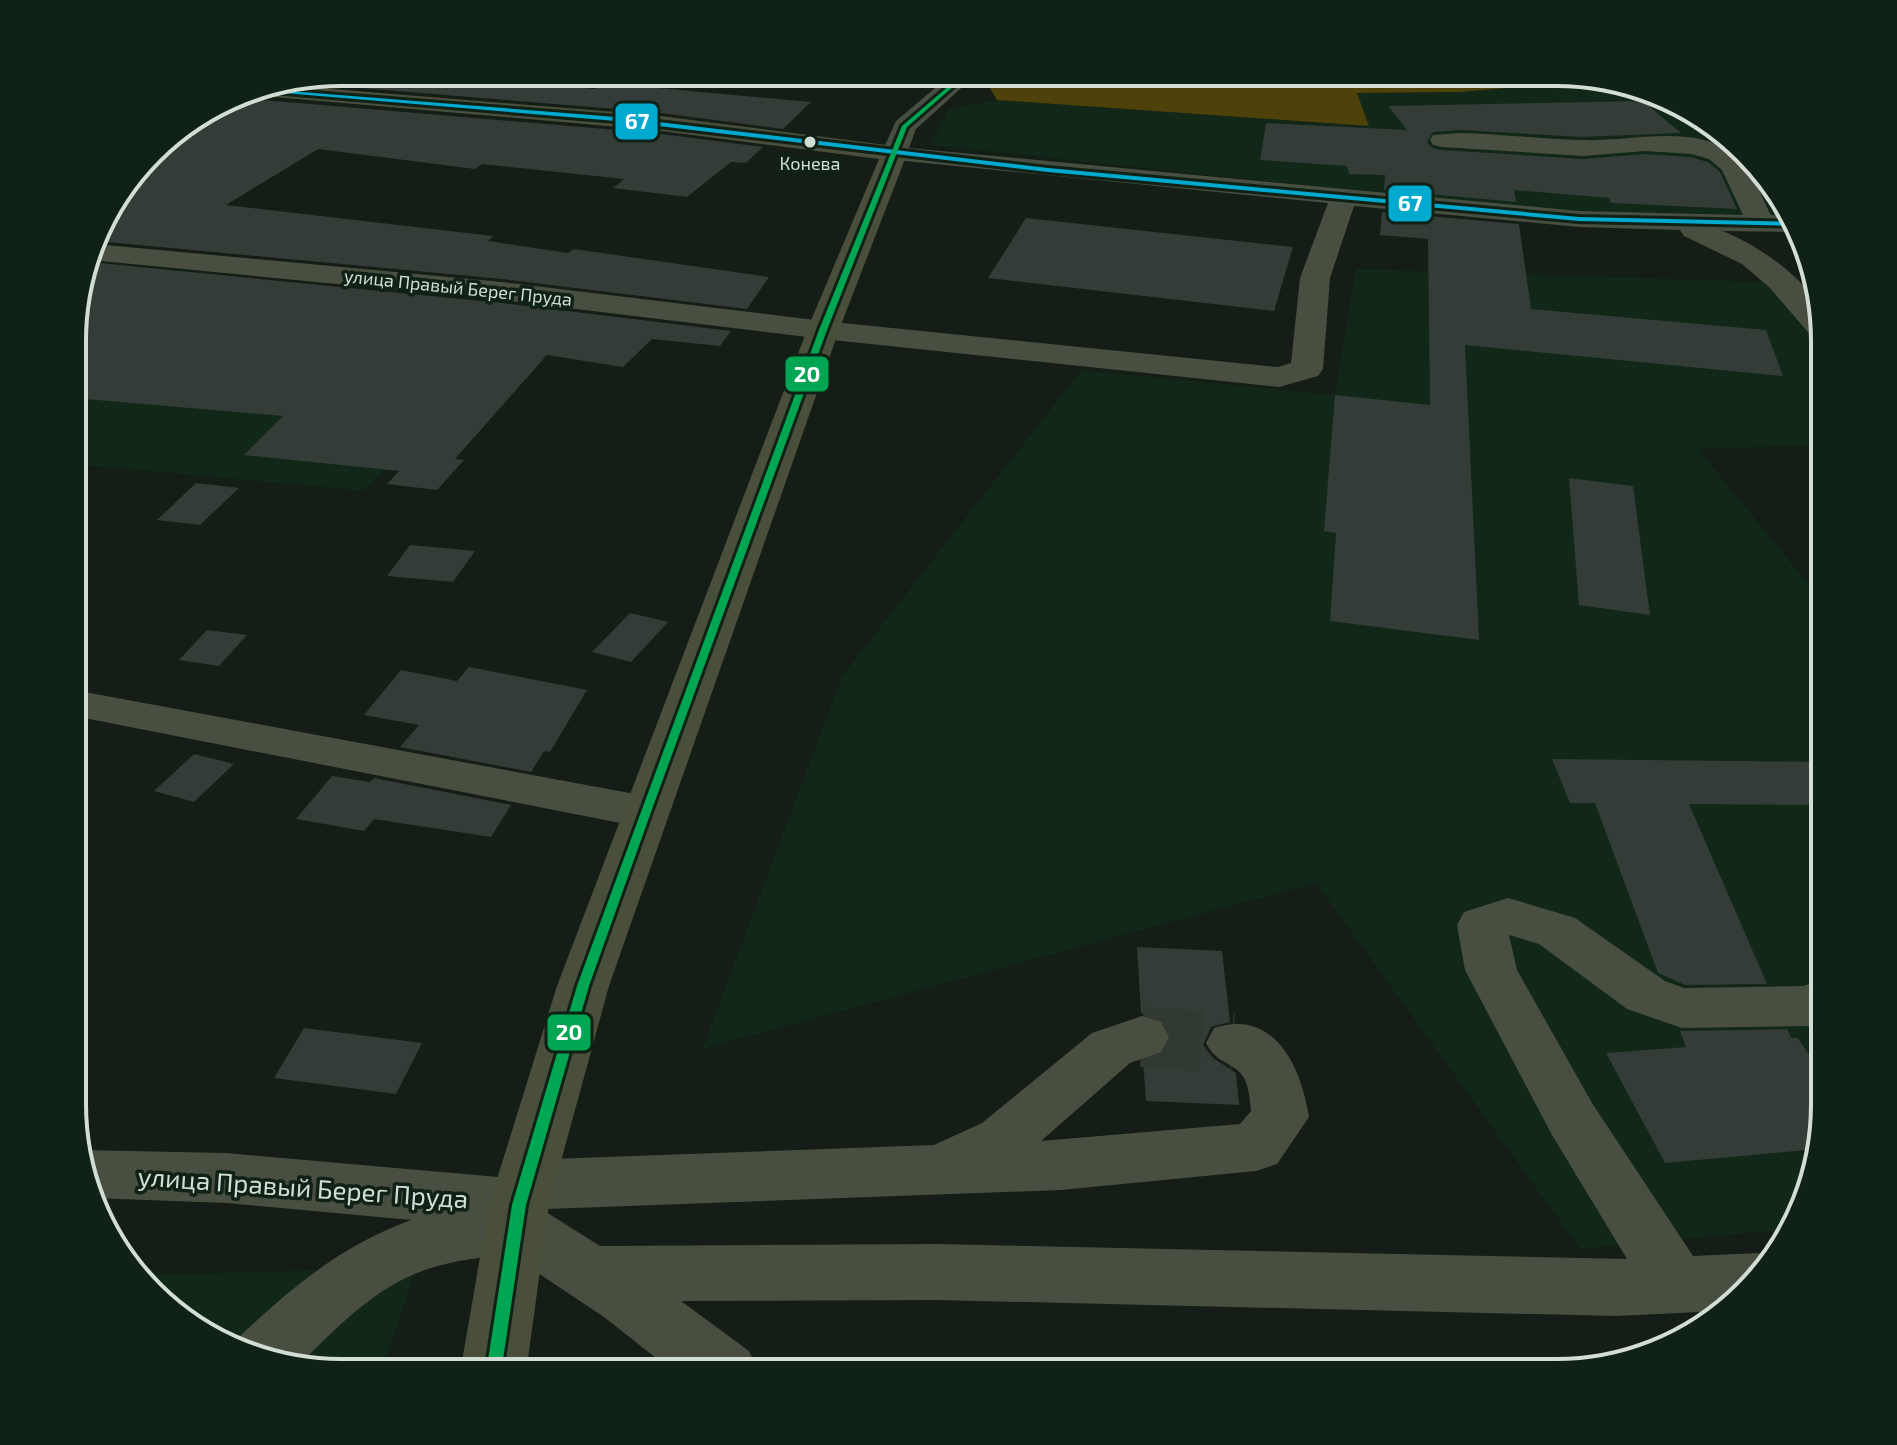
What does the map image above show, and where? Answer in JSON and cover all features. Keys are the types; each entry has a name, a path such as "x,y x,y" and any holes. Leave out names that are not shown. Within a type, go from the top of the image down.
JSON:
{"main road":[{"path":"288,92 630,120 810,140 894,154 823,330 583,986 520,1205 495,1358"}],"street":[{"path":"951,86 905,126 894,154 1579,219 1783,224"},
{"path":"1442,140 1587,148 1617,143 1715,152 1750,177 1752,210 1763,224"},
{"name":"улица Правый Берег Пруда","path":"102,253 502,291 823,330 1279,377 1307,369 1315,278 1343,198"},
{"path":"1673,223 1719,238 1771,269 1809,314"},
{"path":"86,705 646,812"},
{"path":"1677,1285 1572,1119 1498,984 1491,970 1482,925 1508,916 1557,931 1646,995 1682,1008 1810,1005"},
{"path":"939,1170 1002,1140 1111,1048 1142,1037"},
{"path":"272,1349 310,1311 388,1257 520,1205 939,1170 1061,1165 1256,1147 1280,1117 1275,1076 1248,1048 1233,1043"},
{"name":"улица Правый Берег Пруда","path":"96,1173 226,1178 520,1205"},
{"path":"520,1205 590,1274 706,1358"},
{"path":"590,1274 937,1272 1600,1288 1738,1282"}],"shaded area":[{"path":"989,87 1520,87 1459,92 1357,93 1369,126 997,100"},
{"path":"1529,87 1590,88 1654,105 1698,129 1724,149 1758,186 1777,215 1590,216 930,145 949,109 997,100 1368,126 1356,93 1459,92"},
{"path":"99,262 538,308 364,491 86,465 88,307"},
{"path":"1356,269 1768,282 1811,336 1811,445 1698,449 1811,587 1810,1121 1806,1154 1797,1186 1777,1230 1580,1249 1316,883 702,1049 842,676 1081,370 1335,395"},
{"path":"417,1267 386,1358 324,1358 291,1354 243,1340 199,1316 173,1296 153,1275"}],"building":[{"path":"338,86 559,86 595,89 599,86 639,86 811,102 783,129 653,112"},
{"path":"260,100 653,133 763,147 746,163 731,162 687,197 613,188 624,179 482,164 475,169 318,149 226,205 493,236 488,241 568,253 574,249 769,277 747,309 502,279 106,242 120,213 139,186 173,149 213,120"},
{"path":"1641,101 1681,133 1582,137 1460,130 1433,132 1427,142 1432,148 1442,150 1583,159 1645,154 1690,157 1708,162 1720,172 1737,209 1611,203 1609,198 1514,190 1516,202 1384,190 1385,175 1349,174 1347,166 1260,160 1266,123 1407,130 1388,106"},
{"path":"1382,212 1519,224 1531,309 1766,330 1783,376 1465,345 1479,640 1330,621 1336,533 1324,531 1335,395 1430,405 1428,239 1380,235"},
{"path":"1026,218 1293,247 1274,311 988,278"},
{"path":"99,263 502,303 731,331 720,346 652,339 623,367 547,355 455,459 464,460 437,490 387,484 399,471 244,455 283,416 86,399 88,307"},
{"path":"1569,478 1633,486 1650,615 1579,605"},
{"path":"196,483 239,488 200,525 157,520"},
{"path":"410,545 475,551 453,582 387,576"},
{"path":"630,613 668,622 631,662 592,652"},
{"path":"207,630 247,635 219,666 179,660"},
{"path":"469,667 587,690 550,752 544,751 531,772 400,747 419,725 364,715 401,670 457,681"},
{"path":"194,754 234,764 194,802 154,791"},
{"path":"1552,759 1810,762 1810,805 1689,804 1767,984 1685,985 1658,973 1595,803 1570,803"},
{"path":"332,776 370,782 374,778 511,805 491,837 374,819 364,831 296,819"},
{"path":"1137,947 1222,951 1230,1022 1211,1027 1203,1045 1213,1058 1236,1073 1239,1105 1146,1101 1143,1061 1164,1053 1172,1036 1162,1019 1141,1013"},
{"path":"304,1028 422,1043 396,1094 274,1078"},
{"path":"1787,1029 1791,1038 1798,1038 1810,1057 1806,1150 1665,1163 1606,1053 1686,1047 1680,1031"}],"tunnel":[{"path":"1142,1037 1233,1043"}],"transit line":[{"name":"20","path":"495,1358 519,1205 583,986 823,330 905,126 951,86"},
{"name":"67","path":"288,92 616,119 1048,170 1579,219 1782,224"}],"place":[{"name":"Конева","path":"810,142"}]}
